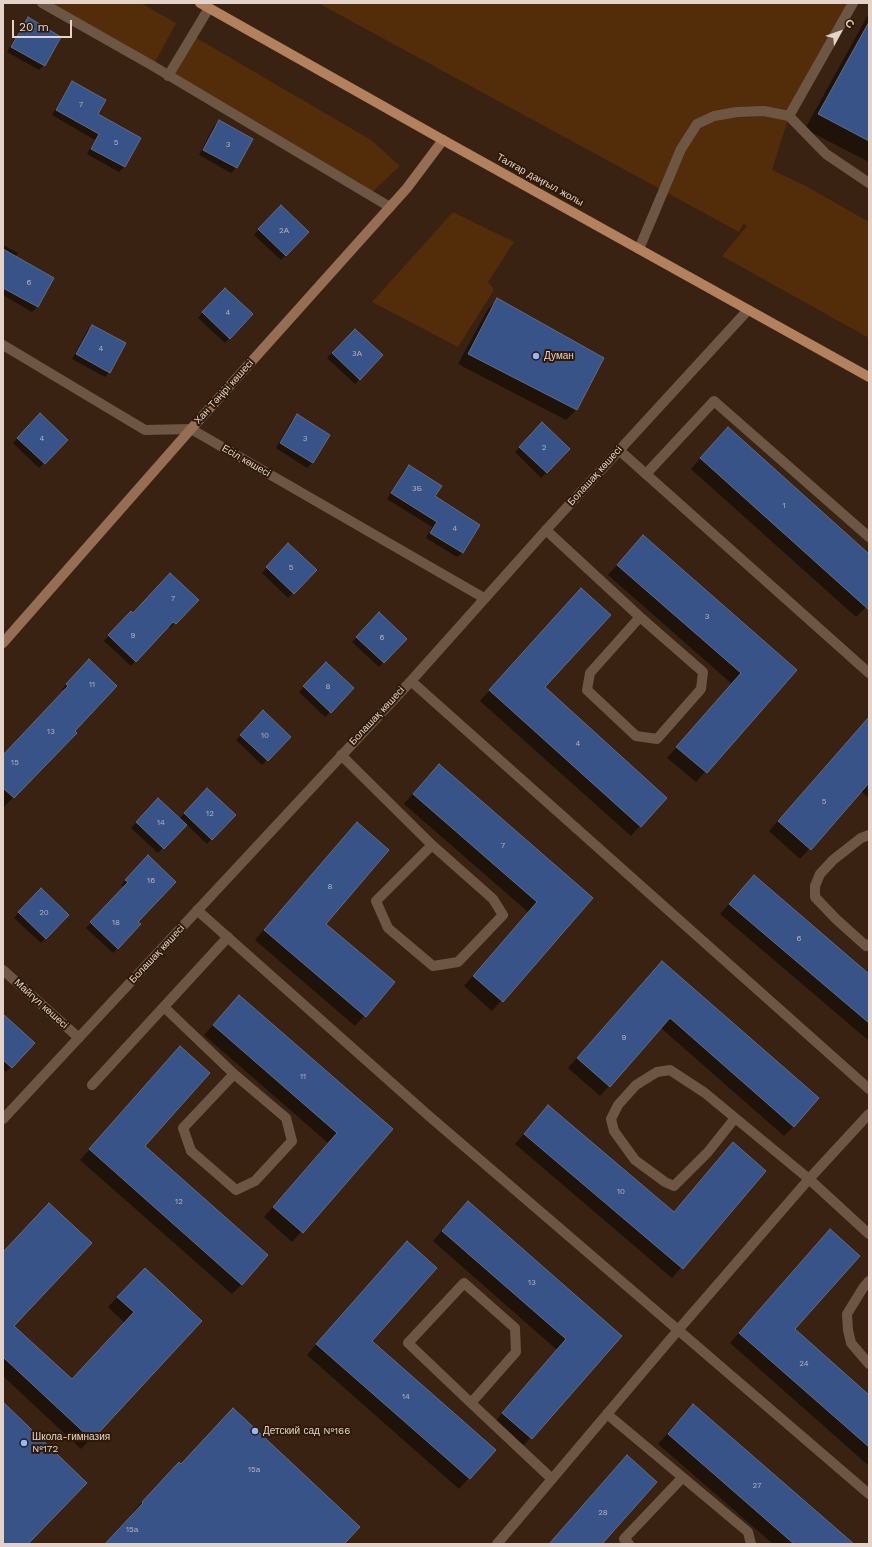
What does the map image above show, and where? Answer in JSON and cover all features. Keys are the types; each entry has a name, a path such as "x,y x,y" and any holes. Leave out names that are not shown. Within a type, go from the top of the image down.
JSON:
{"main road":[{"name":"Талғар даңғыл жолы","path":"205,6 869,377"}],"street":[{"path":"42,3 390,207"},
{"path":"789,116 853,3"},
{"path":"168,76 205,6"},
{"path":"639,249 681,149 696,124 714,116 737,112 764,111 789,116 826,154 869,183"},
{"name":"Хан Тәңірі көшесі","path":"3,643 191,429 390,207 443,140"},
{"name":"Болашақ көшесі","path":"3,1119 410,681 748,310"},
{"path":"3,346 145,430 191,429"},
{"path":"646,474 714,401 869,537"},
{"name":"Есіл көшесі","path":"191,429 484,598"},
{"path":"619,450 869,673"},
{"path":"546,530 640,617 703,672 701,689 657,739 636,736 587,690 590,673 640,617"},
{"path":"410,681 869,1089"},
{"path":"340,755 432,845 493,899 503,915 458,962 433,966 388,928 376,901 432,845"},
{"path":"869,835 861,838 833,860 820,874 815,886 815,897 866,946 869,944"},
{"path":"197,910 429,1116 679,1329 869,1494"},
{"path":"92,1085 228,938"},
{"name":"Майгүл көшесі","path":"3,970 79,1038"},
{"path":"164,1007 234,1074 286,1118 292,1141 255,1181 236,1190 191,1151 183,1128 234,1074"},
{"path":"735,1118 708,1152 674,1186 670,1185 635,1160 614,1131 611,1119 618,1106 636,1085 657,1072 670,1070 705,1093 809,1179 869,1234"},
{"path":"497,1544 679,1329 809,1179 869,1114"},
{"path":"869,1281 847,1314 851,1343 869,1364"},
{"path":"472,1403 516,1352 515,1328 464,1283 408,1343 552,1479"},
{"path":"607,1414 748,1532 751,1544"},
{"path":"629,1544 624,1539 682,1478"}],"shaded area":[{"path":"45,3 141,3 176,23 153,66"},
{"path":"318,3 853,3 789,116 772,170 804,185 869,222 869,338 722,256 747,226 744,223 739,232"},
{"path":"193,36 371,140 400,166 369,195 168,76"},
{"path":"453,212 514,242 488,282 494,290 458,347 372,302"}],"building":[{"path":"28,17 61,37 45,66 11,47"},
{"path":"869,22 869,141 818,114"},
{"path":"72,81 106,100 98,114 141,138 125,167 91,149 99,134 56,110"},
{"path":"219,120 253,139 237,168 203,150"},
{"path":"281,205 309,232 286,256 258,229"},
{"path":"3,249 54,278 38,307 3,288"},
{"path":"225,288 253,314 230,339 202,312"},
{"name":"Думан","path":"497,298 604,358 577,410 468,354"},
{"path":"92,325 126,343 110,373 76,354"},
{"path":"355,329 383,355 360,380 332,353"},
{"path":"40,413 68,440 45,464 17,438"},
{"path":"297,414 330,435 313,463 280,443"},
{"path":"542,422 570,449 547,473 519,447"},
{"path":"728,427 869,554 869,610 700,458"},
{"path":"409,465 442,486 435,496 480,525 463,553 430,533 437,522 391,493"},
{"path":"643,535 797,670 707,773 676,747 741,673 617,565"},
{"path":"288,543 317,570 294,594 266,567"},
{"path":"170,573 199,600 176,624 173,622 136,662 108,635 131,611 133,613"},
{"path":"581,588 611,615 545,687 667,798 641,827 489,690"},
{"path":"379,612 407,639 384,663 356,637"},
{"path":"89,659 117,686 75,731 77,733 14,798 3,788 3,755 68,686 66,684"},
{"path":"326,662 354,688 331,713 303,686"},
{"path":"263,710 291,737 268,761 240,735"},
{"path":"869,717 869,783 811,850 778,821"},
{"path":"439,764 593,898 503,1002 473,976 537,902 413,794"},
{"path":"207,788 236,815 212,840 184,813"},
{"path":"158,798 187,825 164,849 136,822"},
{"path":"357,822 389,850 326,924 395,982 366,1017 264,930"},
{"path":"148,855 176,882 138,922 141,924 118,949 90,922 128,882 125,880"},
{"path":"754,875 869,974 869,1023 729,904"},
{"path":"41,888 69,915 46,939 18,912"},
{"path":"662,961 819,1098 794,1127 670,1018 610,1087 577,1058"},
{"path":"239,995 393,1129 303,1233 273,1207 337,1133 213,1025"},
{"path":"3,1014 35,1043 12,1068 3,1060"},
{"path":"180,1046 210,1073 145,1146 268,1255 242,1285 89,1149"},
{"path":"548,1105 674,1212 733,1142 766,1171 683,1269 524,1134"},
{"path":"468,1201 622,1336 532,1439 502,1413 566,1339 442,1231"},
{"path":"49,1203 92,1243 14,1326 72,1379 134,1312 117,1297 145,1268 202,1321 92,1440 3,1357 3,1252"},
{"path":"830,1229 860,1256 795,1329 869,1395 869,1447 739,1333"},
{"path":"407,1241 437,1268 372,1341 496,1450 470,1479 316,1344"},
{"name":"Школа-гимназия №172","path":"3,1402 87,1483 28,1544 3,1544"},
{"path":"693,1404 854,1544 794,1544 668,1434"},
{"path":"233,1408 360,1527 344,1544 105,1544 179,1462 181,1464"},
{"path":"627,1455 657,1482 602,1544 549,1544"}],"place":[{"name":"Думан","path":"536,356"},
{"name":"Детский сад №166","path":"255,1431"},
{"name":"Школа-гимназия №172","path":"24,1443"}]}
